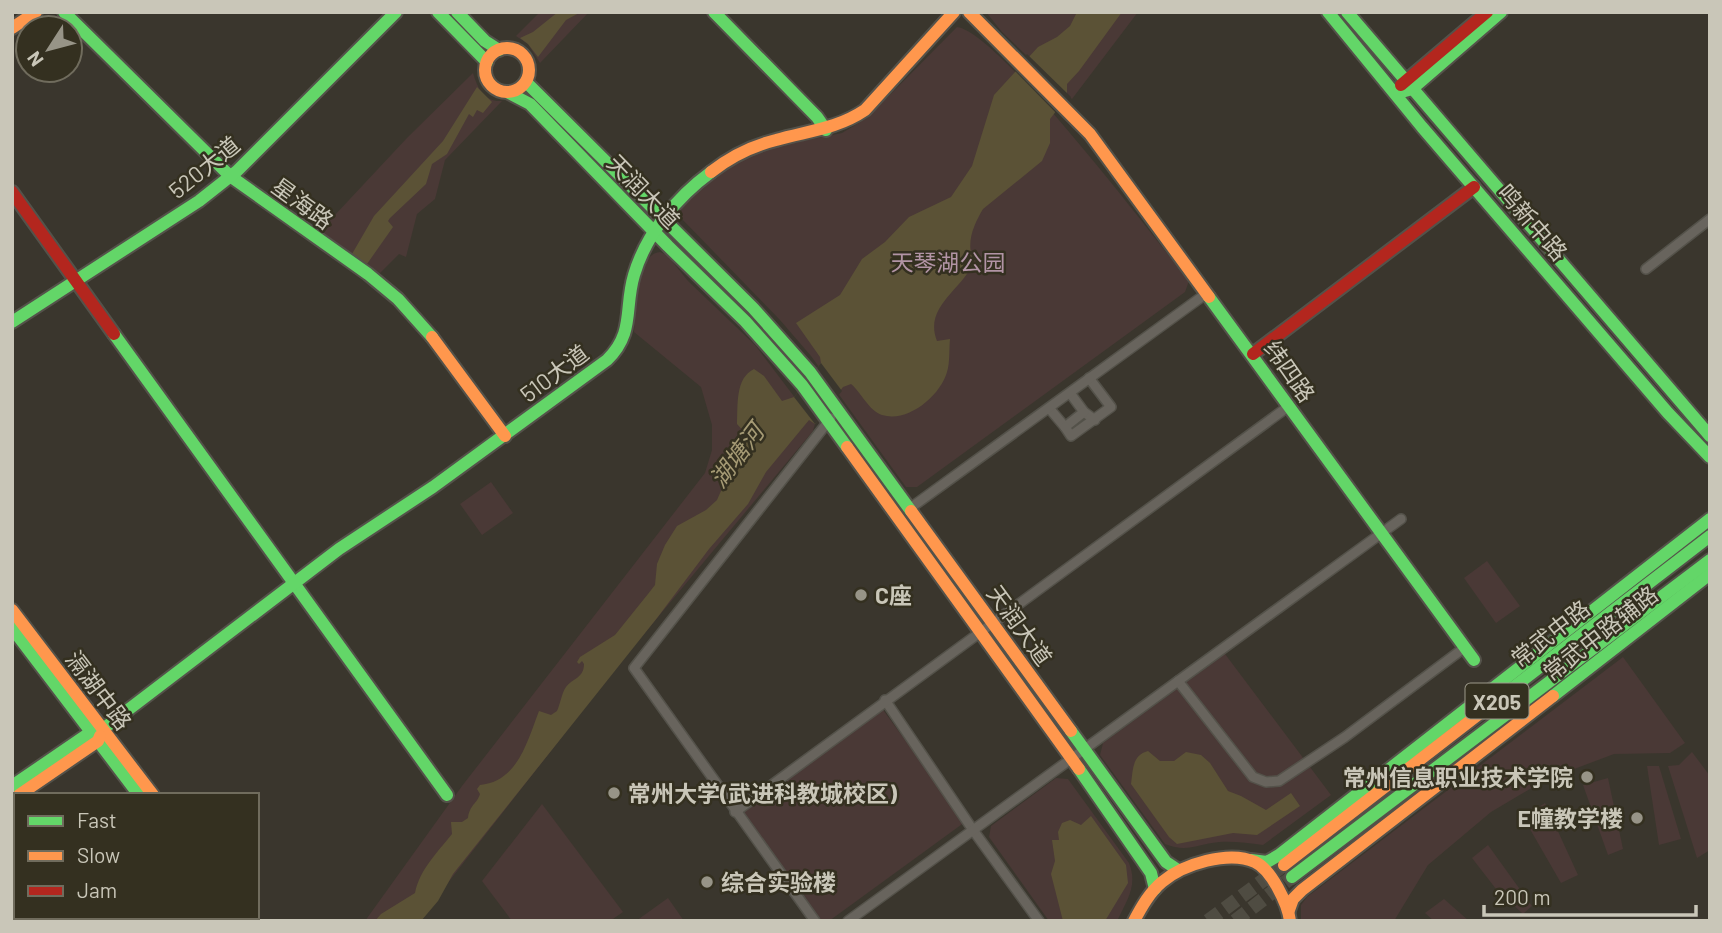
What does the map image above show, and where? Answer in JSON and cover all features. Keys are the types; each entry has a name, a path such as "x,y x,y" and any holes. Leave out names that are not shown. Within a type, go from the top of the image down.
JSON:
{"street":[{"path":"12,28 36,12"},
{"name":"星海路","path":"64,12 230,176 368,274 398,299 438,342 505,436"},
{"name":"520大道","path":"12,322 178,216 230,176 396,12"},
{"name":"天润大道","path":"439,12 487,62 486,77 489,83 501,92 509,93 530,104 753,308 810,372 830,412 979,631 1151,873 1155,889"},
{"name":"天润大道","path":"457,12 485,41 499,50 512,49 524,56 529,69 526,82 660,225 668,246 745,321 830,412 909,509 1166,862 1178,870"},
{"path":"714,12 817,117 826,130"},
{"name":"510大道","path":"97,734 339,550 433,488 616,352 626,334 630,287 635,271 648,242 670,210 701,181 747,150 826,130 853,120 954,12"},
{"name":"纬四路","path":"969,12 1090,134 1474,660"},
{"name":"鸣新中路","path":"1328,12 1668,413 1710,457"},
{"name":"鸣新中路","path":"1347,12 1710,436"},
{"path":"1408,85 1487,12"},
{"path":"1395,94 1502,12"},
{"path":"487,62 490,56 499,50"},
{"path":"509,93 522,88 526,82"},
{"path":"1253,354 1474,187"},
{"path":"12,192 193,445 297,583 447,795"},
{"path":"1646,269 1710,219"},
{"path":"909,509 1207,293"},
{"path":"1049,408 1065,427 1069,438 1095,420 1111,407 1089,379"},
{"path":"1070,393 1084,412 1095,420"},
{"path":"735,812 1289,406"},
{"path":"814,921 634,668 830,412"},
{"path":"1065,427 1084,412"},
{"path":"848,921 1401,519"},
{"name":"常武中路辅路","path":"1178,870 1206,859 1267,862 1279,855 1710,519"},
{"name":"常武中路","path":"1284,865 1710,536"},
{"name":"常武中路","path":"1292,877 1710,560"},
{"name":"常武中路辅路","path":"1290,915 1293,899 1302,890 1710,574"},
{"name":"滆湖中路","path":"12,610 138,793"},
{"name":"滆湖中路","path":"12,628 97,734 151,793"},
{"path":"1178,681 1253,777 1266,782 1279,781 1345,737 1464,648"},
{"path":"885,701 1039,921"},
{"path":"12,786 97,734"},
{"path":"21,793 97,734"},
{"path":"1251,860 1259,864 1272,880 1290,915"},
{"path":"1134,921 1147,897 1178,870"}],"green space":[{"path":"540,12 589,12 540,63 528,44 516,36"},
{"path":"986,12 1138,12 1072,99 1002,32"},
{"name":"天琴湖公园","path":"957,27 978,38 1040,98 1112,183 1189,281 1185,292 917,487 906,487 811,356 780,320 680,217 682,207 729,166 769,148 842,133 867,118"},
{"path":"473,73 486,97 502,101 445,160 435,199 417,214 406,257 399,254 380,273 320,231 407,138"},
{"path":"660,252 667,255 688,281 755,345 815,424 813,431 618,665 418,921 365,921 462,786 705,473 712,450 712,425 701,387 634,332 641,273 652,255"},
{"path":"491,482 513,513 482,535 460,504"},
{"path":"1487,561 1520,606 1496,623 1464,578"},
{"path":"1225,654 1331,795 1263,845 1225,842 1186,848 1173,847 1165,844 1100,755 1103,743"},
{"path":"1623,657 1685,743 1670,753 1614,754 1545,780 1491,812 1428,865 1394,921 1301,921 1301,905 1307,897"},
{"path":"881,707 965,822 829,921 822,921 742,810"},
{"path":"1692,752 1710,776 1710,850 1697,858 1668,766 1679,765"},
{"path":"1647,766 1659,766 1681,839 1659,845"},
{"path":"1056,778 1068,779 1129,863 1132,886 1117,921 1049,921 989,837 991,826"},
{"path":"1608,778 1623,849 1608,855 1583,785"},
{"path":"1545,803 1578,875 1561,883 1523,817"},
{"path":"542,804 623,912 610,921 512,921 482,881"},
{"path":"1488,845 1532,906 1523,914 1496,889 1472,858"},
{"path":"668,898 684,921 636,921"},
{"path":"1444,899 1469,921 1434,921 1425,913"}],"shaded area":[{"path":"558,12 581,12 566,20 538,57 520,38 533,32"},
{"path":"1077,12 1122,12 1067,84 1067,97 1050,119 1050,143 1042,161 983,209 977,221 970,248 974,261 946,298 935,318 937,341 950,339 948,368 938,390 912,411 892,416 873,410 851,384 843,387 815,424 809,420 766,472 748,504 709,549 453,874 438,901 421,921 375,921 381,914 415,893 425,869 452,834 451,822 462,822 468,818 480,794 477,789 480,785 493,782 512,768 525,747 539,711 551,715 557,711 566,687 584,669 582,661 579,664 577,662 580,657 615,635 655,585 657,564 677,526 706,510 717,500 746,434 737,424 739,393 743,379 754,369 764,376 782,401 794,397 821,363 820,357 796,323 840,295 862,259 885,242 909,217 951,197 972,166 994,95 1038,47 1070,26"},
{"path":"477,87 492,102 483,113 477,110 473,117 469,114 447,154 432,164 426,184 390,218 388,221 393,227 367,264 352,254 374,216 443,141"},
{"path":"1148,751 1160,761 1174,761 1186,752 1201,755 1210,763 1228,791 1266,810 1291,793 1300,806 1257,835 1233,833 1177,844 1131,784 1136,760"},
{"path":"1091,816 1126,865 1128,883 1105,921 1063,921 1051,874 1055,861 1052,840 1059,840 1058,832 1062,823 1070,820 1081,825"}],"pier":[{"path":"1027,54 1071,97 1058,115 1013,69"},
{"path":"821,363 842,391 815,424 794,397"}],"tunnel":[{"path":"1208,921 1284,865"},
{"path":"1235,921 1292,877"}],"traffic: fast":[{"path":"64,12 230,176 368,274 398,299 432,337"},
{"path":"12,322 199,201 237,171 396,12"},
{"path":"438,12 487,62"},
{"path":"457,12 485,41 499,50"},
{"path":"714,12 817,117 826,130"},
{"path":"1328,12 1422,127 1668,413 1710,457"},
{"path":"1347,12 1710,436"},
{"path":"1405,91 1412,89 1501,12"},
{"path":"526,82 753,308 810,372 911,511"},
{"path":"509,93 530,104 745,321 802,385 847,447"},
{"path":"12,786 91,732 103,729 339,549 433,487 607,360 622,340 634,275 646,245 675,205 711,172"},
{"path":"1209,297 1474,660"},
{"path":"114,334 447,795"},
{"path":"1251,860 1267,862 1279,855 1710,519"},
{"path":"1506,693 1710,536"},
{"path":"1292,877 1710,560"},
{"path":"1553,696 1710,574"},
{"path":"12,628 137,793"},
{"path":"1071,731 1166,862 1178,870"},
{"path":"1079,769 1151,873 1155,889"}],"traffic: slow":[{"path":"12,28 36,12"},
{"path":"711,172 734,157 767,142 833,125 865,110 954,12"},
{"path":"969,12 1090,134 1209,297"},
{"path":"507,48 523,54 529,70 523,86 507,92 491,86 485,70 491,54 507,48"},
{"path":"432,337 505,436"},
{"path":"847,447 1079,769"},
{"path":"911,511 1071,731"},
{"path":"12,610 151,793"},
{"path":"1284,865 1506,693"},
{"path":"1289,910 1293,899 1302,890 1553,696"},
{"path":"22,793 98,741 100,736"},
{"path":"1134,921 1154,890 1171,875 1220,858 1244,859 1261,866 1273,879 1290,921"}],"traffic: jam":[{"path":"1401,85 1487,12"},
{"path":"1253,354 1474,187"},
{"path":"12,192 114,334"}],"place":[{"name":"C座","path":"861,595"},
{"name":"常州信息职业技术学院","path":"1587,777"},
{"name":"常州大学(武进科教城校区)","path":"614,793"},
{"name":"E幢教学楼","path":"1637,818"},
{"name":"综合实验楼","path":"707,882"}],"water label":[{"name":"湖塘河","path":"736,455"}]}
